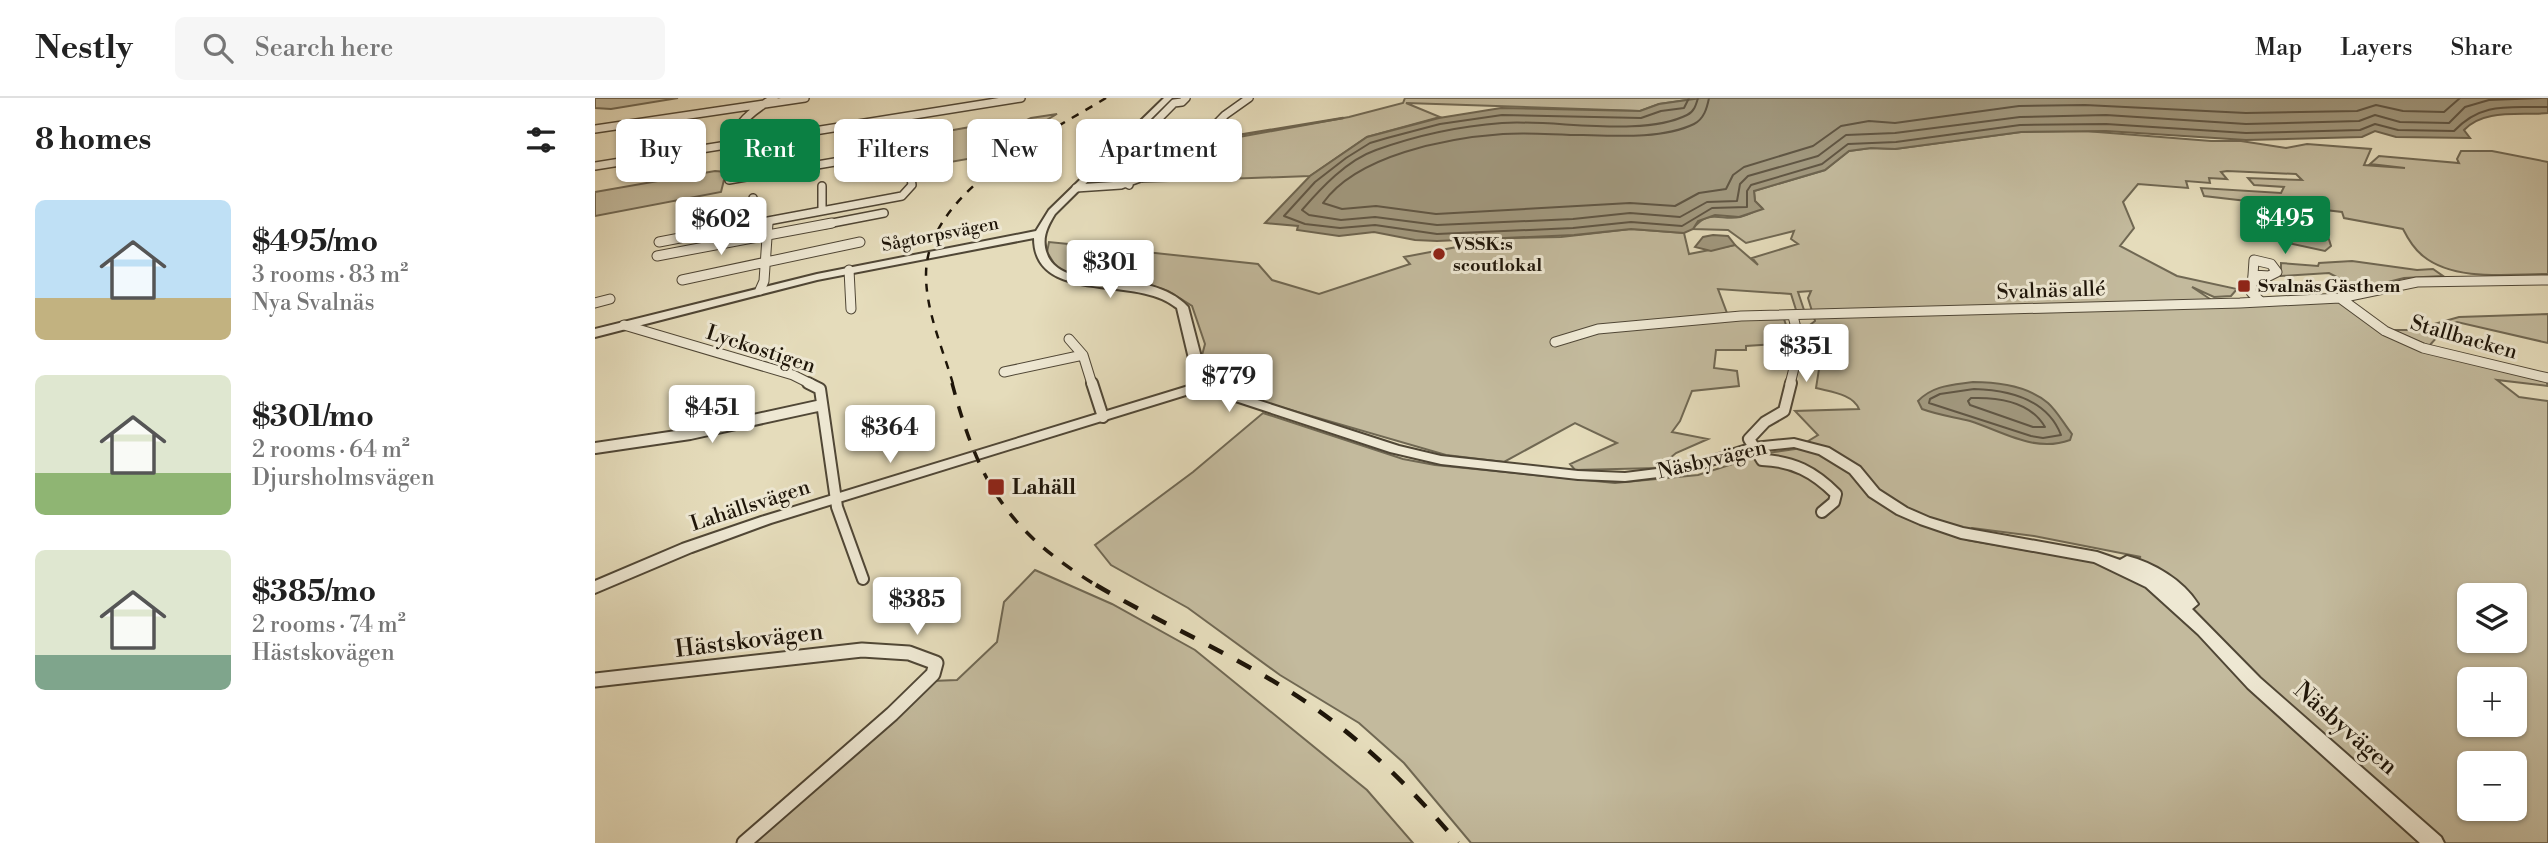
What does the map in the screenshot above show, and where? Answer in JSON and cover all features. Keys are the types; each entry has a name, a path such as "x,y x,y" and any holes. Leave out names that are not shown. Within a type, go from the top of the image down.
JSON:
{"street":[{"path":"744,119 774,98"},
{"path":"595,129 805,98"},
{"path":"820,129 1021,98"},
{"path":"1168,98 1052,212 1038,234 1041,259 1054,273 1078,280 1142,288 1172,298 1182,307 1202,386"},
{"path":"1129,184 1106,172 1174,103 1182,102 1186,98"},
{"path":"1076,188 1107,189 1129,184 1187,153 1220,120 1249,98"},
{"path":"595,166 720,146"},
{"path":"659,242 902,196 912,182"},
{"path":"822,186 822,211"},
{"path":"748,225 753,198"},
{"path":"657,256 884,213"},
{"path":"760,290 764,281 768,221"},
{"name":"Sågtorpsvägen","path":"595,333 849,270 1038,234"},
{"path":"682,280 860,242"},
{"path":"849,270 851,309"},
{"path":"2251,275 2251,292 2260,301"},
{"name":"Svalnäs allé","path":"1555,342 1598,330 1640,323 1741,316 2340,298 2417,282 2548,280"},
{"name":"Stallbacken","path":"2340,298 2384,331 2405,340 2445,353 2548,378"},
{"path":"595,303 610,299"},
{"path":"1793,316 1800,344 1784,411 1756,430 1749,439 1762,460 1784,460 1820,477 1836,494 1834,502 1822,512"},
{"name":"Lyckostigen","path":"624,325 793,375 820,389 835,499 863,579"},
{"path":"1069,339 1083,355 1103,417"},
{"path":"1004,372 1083,355"},
{"name":"Näsbyvägen","path":"1202,386 1395,449 1441,460 1578,475 1625,477 1683,470 1753,447 1794,443 1824,451 1855,470 1874,493 1902,511 1925,521 1961,533 2081,553 2122,567 2153,583 2174,600 2254,683 2434,843"},
{"name":"Lahällsvägen","path":"595,587 687,548 835,499 1202,386"},
{"path":"595,447 690,433 822,405"},
{"name":"Hästskovägen","path":"595,680 862,650 905,651 925,656 936,663 933,674 892,714 744,843"}],"shaded area":[{"path":"595,98 678,98 611,109 595,108"},
{"path":"1405,98 1701,98 1659,104 1640,111 1406,103 1440,117 1367,137 1310,176 1242,178 1242,136 1349,117 1403,103"},
{"path":"1057,114 1048,119 1029,119"},
{"path":"967,128 967,159 953,162 953,130"},
{"path":"2085,131 2241,141 2286,148 2307,144 2371,149 2364,165 2405,168 2370,164 2379,156 2459,163 2457,159 2461,151 2492,151 2548,162 2548,274 2483,275 2451,270 2420,253 2411,244 2403,229 2344,218 2342,212 2204,196 2201,188 2281,193 2284,187 2254,185 2248,178 2302,180 2296,174 2227,171 2221,172 2227,179 2209,178 2210,183 2186,181 2188,188 2138,184 2123,202 2134,228 2120,246 2177,276 2237,289 2231,296 2214,297 2192,287 2210,299 2205,303 2338,301 2381,333 2546,381 2548,386 2497,380 2519,397 2548,401 2548,843 1471,843 1404,763 1359,723 1280,675 1188,608 1111,565 1095,545 1193,472 1263,413 1403,459 1435,465 1615,483 1698,475 1767,453 1795,449 1818,435 1795,411 1859,409 1847,397 1816,388 1819,369 1810,325 1815,321 1808,298 1811,291 1798,292 1805,313 1797,313 1791,294 1718,289 1727,313 1786,312 1784,319 1792,343 1746,346 1746,350 1716,350 1714,368 1737,371 1739,386 1692,391 1680,421 1672,432 1708,439 1676,453 1658,468 1575,470 1570,464 1617,443 1575,423 1504,462 1446,455 1225,391 1205,378 1201,359 1205,344 1192,306 1168,291 1137,281 1071,275 1058,270 1047,252 1049,242 1078,245 1079,255 1117,257 1127,250 1258,264 1272,280 1319,294 1410,264 1404,257 1462,246 1465,240 1461,239 1561,237 1631,229 1684,233 1689,254 1735,245 1758,265 1752,258 1798,244 1791,239 1794,231 1746,243 1728,230 1693,229 1709,217 1740,217 1762,208 1755,201 1754,191 1825,170 1849,151 1895,149 2021,132","holes":["1972,528 2034,536 2141,557 2088,561 1967,540"]},
{"path":"720,171 720,182 724,182 721,192 595,216 595,192 652,182 706,182 706,173"},
{"path":"2287,221 2326,230 2331,246 2325,251 2288,243"},
{"path":"2352,261 2417,270 2433,269 2443,276 2404,278 2360,289 2329,273 2281,276 2281,263 2318,266 2319,263"},
{"path":"2548,314 2548,343 2457,322 2447,326 2429,346 2392,330 2413,330 2459,317"},
{"path":"1035,570 1112,604 1195,650 1367,790 1413,843 750,843 932,681 957,680 997,642 1004,602"}],"water":[{"path":"1701,98 2548,98 2548,113 2503,114 2482,118 2464,130 2470,138 2396,137 2375,131 2362,137 2246,140 2106,131 2021,132 1895,149 1849,151 1825,170 1754,191 1755,201 1763,209 1739,217 1715,215 1698,221 1693,229 1684,233 1631,229 1574,235 1437,241 1415,240 1374,232 1339,236 1297,230 1298,226 1265,223 1310,176 1367,137 1439,118 1501,108 1640,111 1659,104"},
{"path":"1728,236 1735,245 1711,251 1695,247 1703,237"},
{"path":"1973,382 2012,386 2040,397 2048,403 2072,434 2070,440 2044,444 2020,440 1970,421 1922,409 1918,401 1937,389"}],"waterway":[{"path":"1242,134 1343,118"}],"railway":[{"path":"953,384 932,317 927,289 926,275 931,245 946,218 967,192 993,169 1022,148 1106,98"},
{"path":"952,383 974,450 1001,502 1041,546 1099,587"},
{"path":"1096,585 1255,670 1306,702 1348,733 1387,767 1458,843"}],"place":[{"name":"VSSK:s scoutlokal","path":"1439,254"},
{"name":"Svalnäs Gästhem","path":"2244,286"},
{"name":"Lahäll","path":"996,487"}]}
